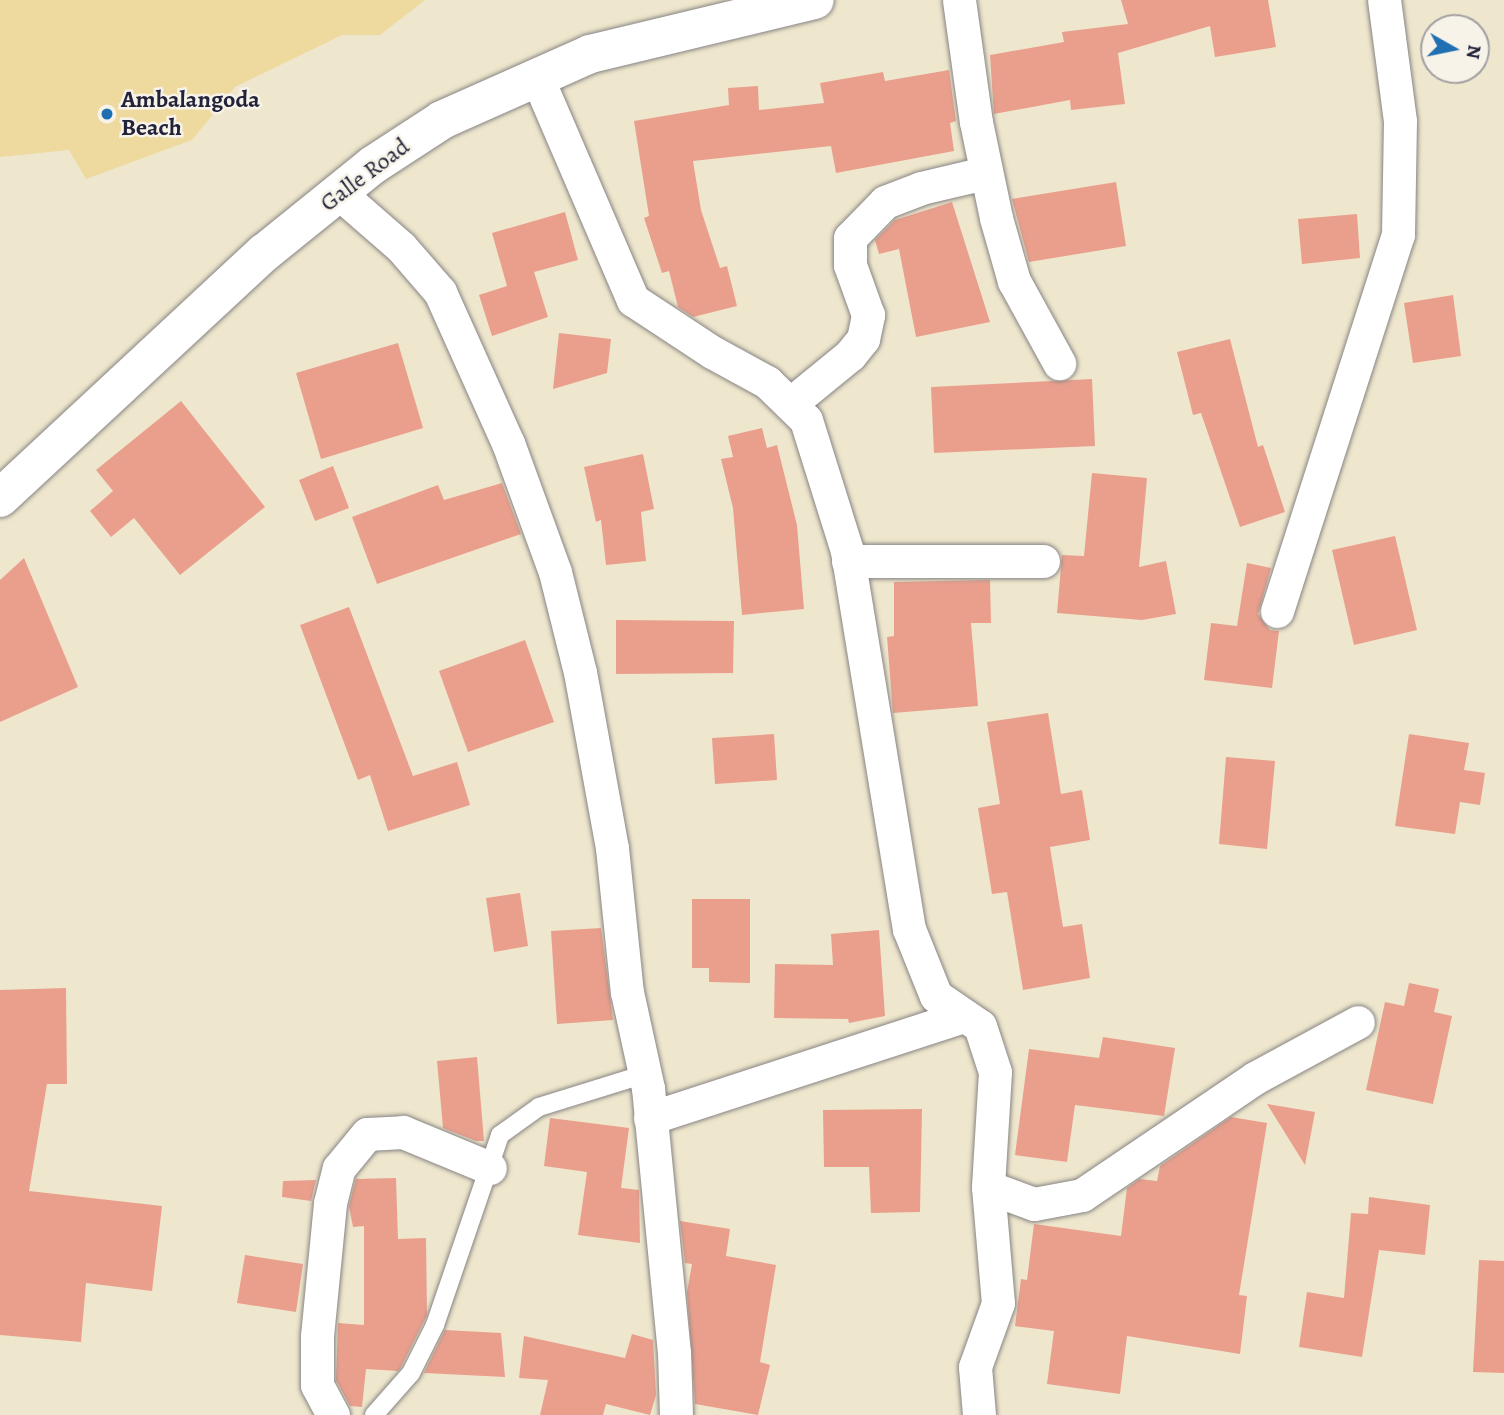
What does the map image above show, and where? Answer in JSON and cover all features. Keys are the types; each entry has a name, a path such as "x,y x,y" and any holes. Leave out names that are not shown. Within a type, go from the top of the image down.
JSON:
{"highway":[{"name":"Galle Road","path":"0,498 264,253 373,164 442,120 536,75 590,54 815,0"}],"street":[{"path":"959,0 985,173 1014,281 1059,363"},
{"path":"1278,611 1398,235 1400,121 1384,0"},
{"path":"536,75 633,300 712,352 766,382 806,420 848,562 909,929 936,996 980,1026 995,1072 988,1187 998,1303 975,1367 979,1415"},
{"path":"789,404 850,355 863,339 868,315 850,265 850,238 886,202 921,188 985,173"},
{"path":"339,194 401,247 440,292 539,520 583,685 623,921 626,992 645,1074 650,1118 674,1352 676,1415"},
{"path":"848,562 1043,561"},
{"path":"650,1118 964,1016"},
{"path":"988,1187 1034,1204 1082,1195 1255,1078 1359,1022"},
{"path":"333,1415 317,1385 317,1336 330,1203 339,1168 367,1134 402,1132 490,1168"}],"lane":[{"path":"374,1415 411,1373 435,1325 500,1135 539,1107 645,1074"}],"sand":[{"name":"Ambalangoda Beach","path":"0,0 425,0 380,35 342,35 235,87 192,140 86,179 69,150 0,157"}],"building":[{"path":"1121,0 1268,0 1276,47 1215,57 1210,26 1118,53 1125,104 1071,110 1070,100 994,114 990,55 1064,42 1062,32 1128,24"},
{"path":"949,70 956,121 950,123 954,151 836,173 831,146 693,161 701,210 720,268 727,266 737,306 693,317 678,307 669,271 662,273 644,218 649,216 634,121 729,105 728,88 758,86 759,110 824,103 820,83 883,72 885,81"},
{"path":"1116,182 1126,246 1029,262 1012,199"},
{"path":"952,202 990,322 916,337 899,249 879,254 875,240 895,220"},
{"path":"565,212 578,260 534,272 548,317 492,336 479,295 507,286 492,233"},
{"path":"1357,214 1360,258 1302,264 1298,219"},
{"path":"1453,295 1461,356 1413,363 1404,303"},
{"path":"559,333 611,339 607,373 553,389"},
{"path":"1230,339 1258,447 1263,445 1285,512 1240,527 1201,413 1193,415 1177,352"},
{"path":"398,343 423,428 321,459 296,373"},
{"path":"1092,379 1095,446 934,453 931,387"},
{"path":"181,401 265,507 180,575 134,518 111,537 90,511 113,491 96,470"},
{"path":"762,428 767,448 777,445 797,525 804,609 742,615 733,508 721,459 733,457 728,436"},
{"path":"643,454 654,509 641,512 646,561 606,565 601,520 596,522 584,467"},
{"path":"333,466 349,508 315,521 299,480"},
{"path":"1092,473 1147,478 1139,567 1166,561 1176,614 1142,620 1057,613 1062,555 1084,556"},
{"path":"502,483 521,534 377,584 352,517 438,485 444,500"},
{"path":"1395,536 1417,630 1354,645 1332,550"},
{"path":"24,558 78,687 0,722 0,580"},
{"path":"1247,563 1271,568 1258,614 1270,630 1279,631 1272,688 1204,680 1211,623 1237,626"},
{"path":"990,580 991,623 971,623 978,706 893,713 887,637 894,636 894,582"},
{"path":"349,607 413,776 457,762 470,805 388,831 370,775 358,780 300,625"},
{"path":"616,620 734,621 733,673 616,674"},
{"path":"525,640 554,722 468,752 439,671"},
{"path":"1048,713 1061,794 1082,790 1090,840 1050,847 1063,927 1082,924 1090,978 1023,990 1007,892 992,894 978,808 1000,804 987,722"},
{"path":"774,734 777,780 715,784 712,738"},
{"path":"1409,734 1469,743 1464,770 1485,773 1480,805 1460,802 1455,834 1395,826"},
{"path":"1226,757 1275,761 1267,849 1219,844"},
{"path":"520,893 528,946 494,952 486,898"},
{"path":"692,899 750,899 750,983 709,982 709,968 692,968"},
{"path":"601,928 613,1020 557,1024 551,931"},
{"path":"879,930 885,1016 849,1023 848,1019 774,1018 775,964 833,965 831,934"},
{"path":"1409,983 1439,989 1434,1012 1452,1016 1433,1104 1366,1090 1385,1002 1404,1006"},
{"path":"66,988 67,1084 47,1084 29,1191 162,1206 152,1291 86,1283 81,1342 0,1335 0,990"},
{"path":"1103,1037 1175,1048 1164,1116 1075,1105 1067,1162 1015,1155 1029,1049 1099,1058"},
{"path":"477,1057 484,1141 476,1141 443,1128 437,1061"},
{"path":"1267,1104 1315,1112 1305,1165"},
{"path":"922,1109 920,1212 871,1213 869,1167 824,1167 823,1110"},
{"path":"1231,1117 1267,1123 1239,1295 1247,1296 1240,1354 1127,1336 1120,1394 1047,1384 1054,1331 1015,1326 1021,1279 1027,1280 1034,1224 1121,1236 1127,1188 1140,1179 1157,1181 1160,1166"},
{"path":"550,1118 629,1128 621,1188 639,1190 640,1243 578,1235 587,1172 544,1166"},
{"path":"396,1178 398,1239 426,1238 427,1315 398,1371 366,1369 362,1407 350,1406 336,1380 338,1323 364,1325 364,1226 353,1227 349,1206 356,1179"},
{"path":"316,1180 311,1201 282,1197 283,1181"},
{"path":"1369,1197 1430,1205 1425,1255 1379,1250 1362,1357 1299,1347 1307,1292 1344,1298 1351,1213 1368,1214"},
{"path":"680,1221 730,1229 726,1256 776,1265 760,1362 770,1365 758,1415 695,1404 687,1292 692,1264 685,1263"},
{"path":"245,1255 303,1264 296,1312 237,1303"},
{"path":"1479,1260 1504,1261 1504,1373 1473,1372"},
{"path":"445,1330 501,1333 505,1377 424,1373"},
{"path":"632,1334 653,1340 656,1395 650,1415 606,1404 603,1415 540,1415 548,1380 519,1378 524,1336 625,1358"}],"place":[{"name":"Ambalangoda Beach","path":"107,114"}]}
